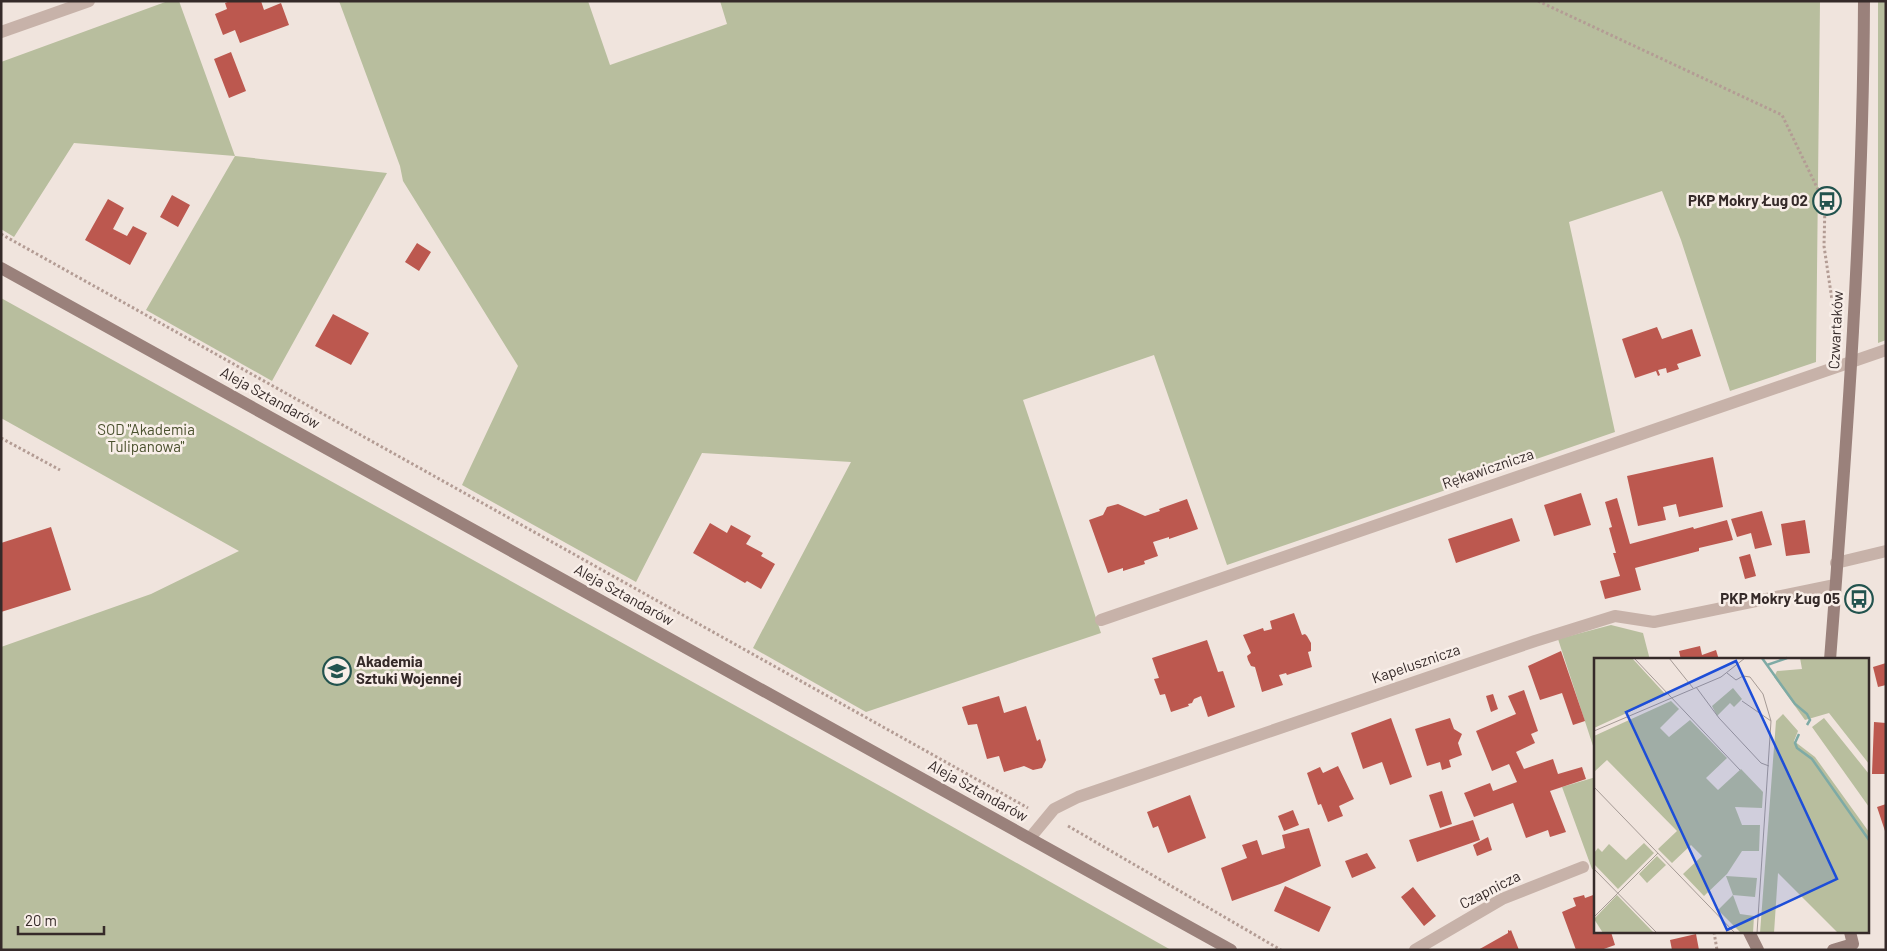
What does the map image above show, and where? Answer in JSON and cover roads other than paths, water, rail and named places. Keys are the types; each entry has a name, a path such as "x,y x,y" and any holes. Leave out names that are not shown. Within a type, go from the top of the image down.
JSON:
{"street":[{"path":"1,32 89,1"},
{"name":"Czwartaków","path":"1830,658 1851,361 1864,86 1864,1"},
{"name":"Aleja Sztandarów","path":"1,268 1231,950"},
{"name":"Rękawicznicza","path":"1101,620 1886,350"},
{"path":"1836,563 1886,551"},
{"name":"Kapelusznicza","path":"1030,838 1054,809 1078,797 1526,644 1615,616 1654,622 1835,585"},
{"name":"Czapnicza","path":"1415,950 1502,899 1583,867"},
{"path":"1749,934 1758,950"},
{"path":"1833,950 1852,942"}],"place":[{"name":"PKP Mokry Ług 02","path":"1827,201"},
{"name":"PKP Mokry Ług 05","path":"1859,599"},
{"name":"Akademia Sztuki Wojennej","path":"337,671"}],"park label":[{"name":"SOD \"Akademia Tulipanowa\"","path":"146,438"}]}
